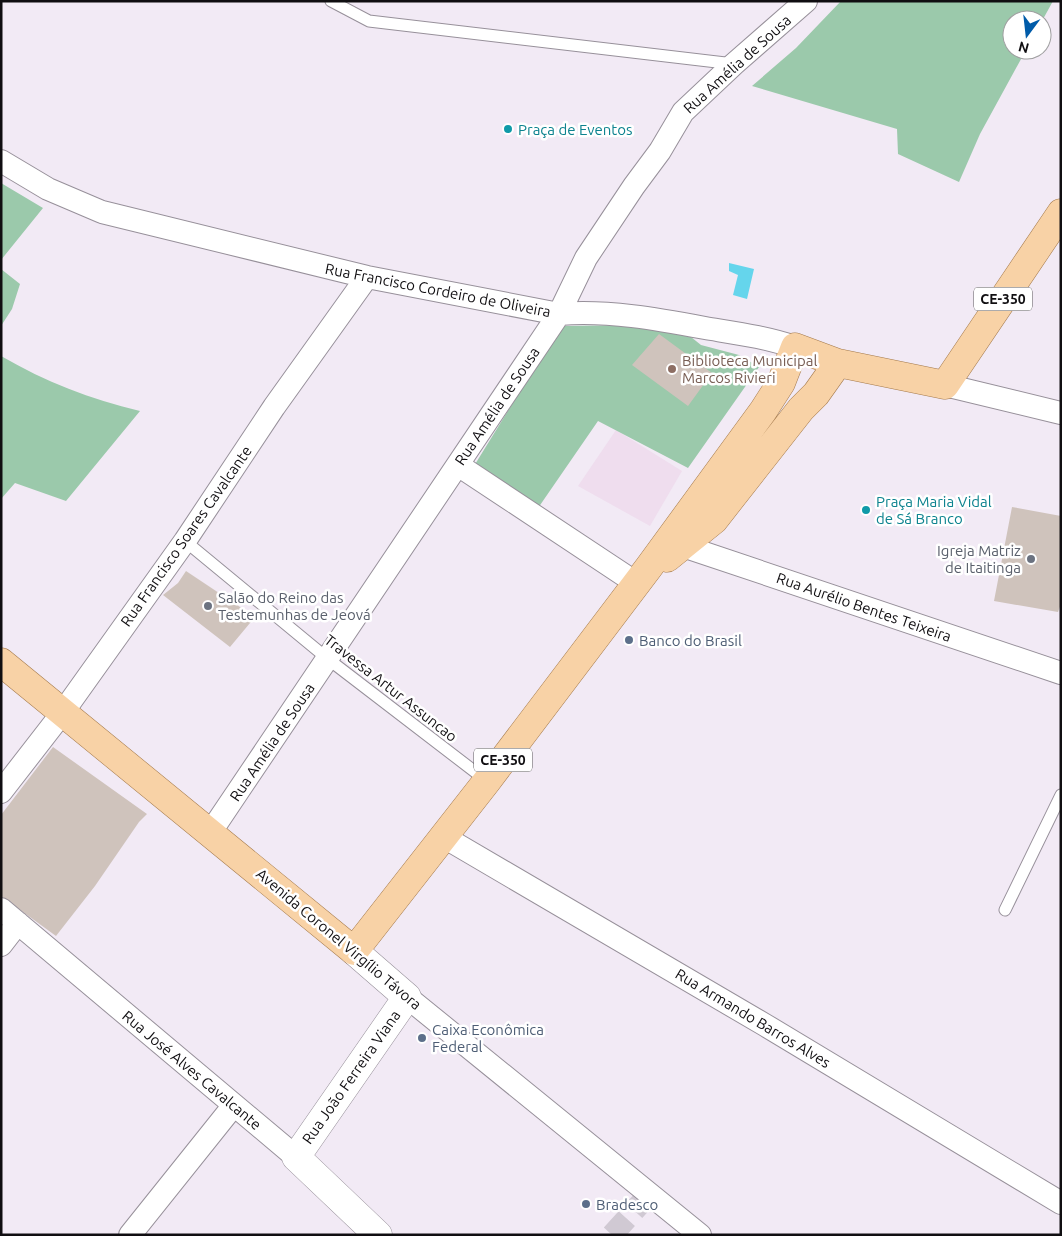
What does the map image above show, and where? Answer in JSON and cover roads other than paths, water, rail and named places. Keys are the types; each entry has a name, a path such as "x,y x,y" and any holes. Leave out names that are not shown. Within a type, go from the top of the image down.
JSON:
{"main road":[{"name":"CE-350","path":"945,385 1061,213"},
{"name":"Rua Francisco Cordeiro de Oliveira","path":"795,347 838,363 945,385"},
{"path":"643,575 676,542 763,412 783,378 795,347"},
{"path":"676,542 714,520 801,410 816,394 838,363"},
{"name":"CE-350","path":"354,951 444,837 643,575"},
{"name":"Avenida Coronel Virgílio Távora","path":"1,662 354,951"}],"street":[{"name":"Rua Amélia de Sousa","path":"210,833 559,314 586,258 660,150 683,112 806,1"},
{"name":"Rua Francisco Cordeiro de Oliveira","path":"1,161 48,189 102,212 367,277 559,314 579,312 645,318 748,335 779,341 795,347"},
{"name":"Rua Francisco Soares Cavalcante","path":"1,792 63,712 185,541 274,407 367,277"},
{"path":"945,385 968,389 1061,413"},
{"path":"458,465 643,575"},
{"name":"Rua Aurélio Bentes Teixeira","path":"676,542 1061,673"},
{"name":"Rua Armando Barros Alves","path":"444,837 765,1024 1061,1203"},
{"path":"1,945 10,916"},
{"name":"Rua José Alves Cavalcante","path":"10,916 296,1157 378,1235"},
{"name":"Avenida Coronel Virgílio Távora","path":"354,951 407,997 700,1235"},
{"name":"Rua João Ferreira Viana","path":"296,1157 407,997"},
{"path":"130,1235 234,1105"}],"lane":[{"path":"331,1 369,22 734,64"},
{"name":"Travessa Artur Assuncao","path":"185,541 328,659 487,781"},
{"path":"1005,910 1061,795"}],"water":[{"path":"729,263 754,269 747,299 733,295 738,275 729,271"}],"tunnel":[{"path":"612,1235 650,1193"}],"place":[{"name":"Praça de Eventos","path":"508,129"},
{"name":"Biblioteca Municipal Marcos Rivieri","path":"672,369"},
{"name":"Praça Maria Vidal de Sá Branco","path":"866,510"},
{"name":"Igreja Matriz de Itaitinga","path":"1031,559"},
{"name":"Salão do Reino das Testemunhas de Jeová","path":"208,606"},
{"name":"Banco do Brasil","path":"629,640"},
{"name":"Caixa Econômica Federal","path":"422,1038"},
{"name":"Bradesco","path":"586,1204"}]}
